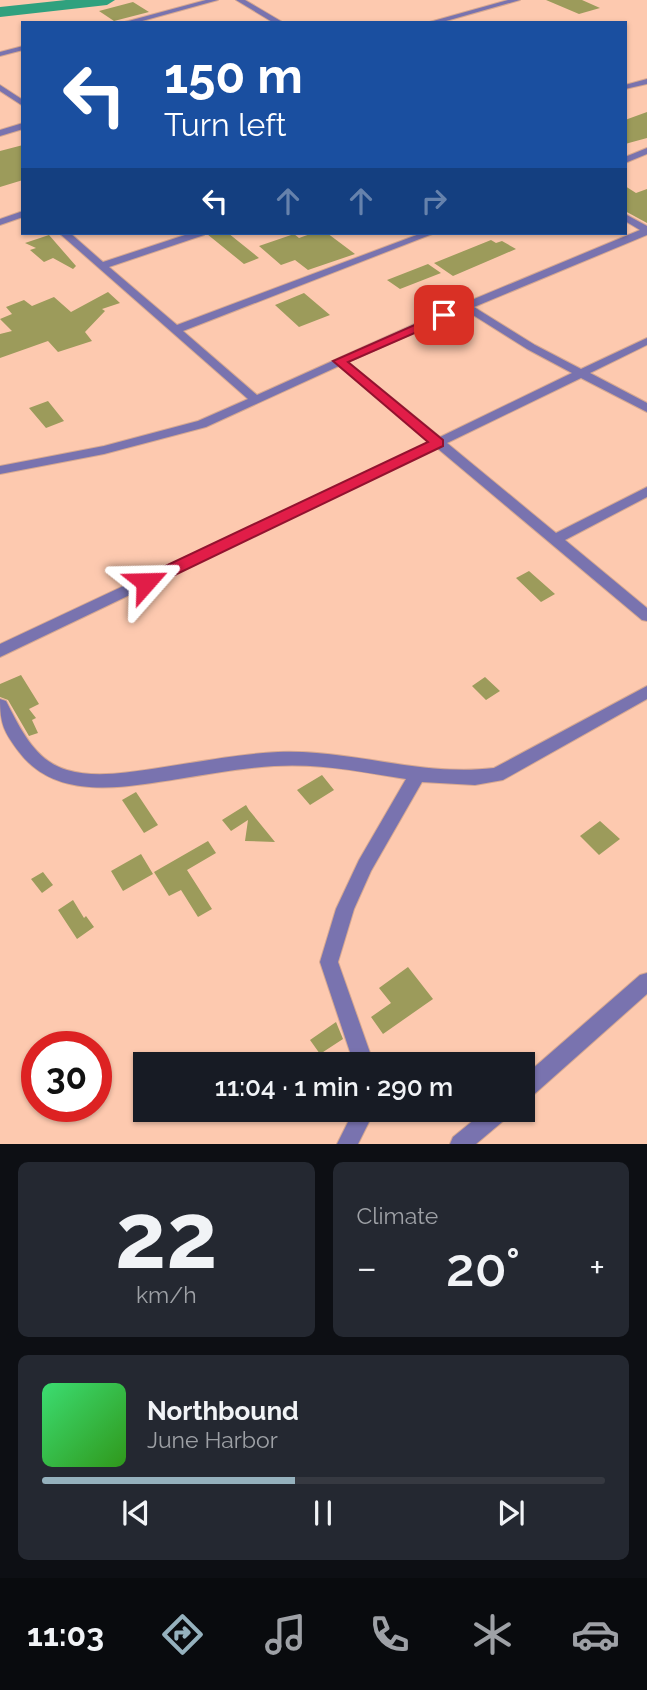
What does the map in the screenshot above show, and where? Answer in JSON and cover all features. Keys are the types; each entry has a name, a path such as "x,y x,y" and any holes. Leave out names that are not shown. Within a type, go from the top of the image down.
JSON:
{"street":[{"path":"133,21 214,0"},
{"path":"240,0 277,21"},
{"path":"437,21 516,0"},
{"path":"0,54 21,49"},
{"path":"627,86 647,81"},
{"path":"0,87 21,103"},
{"path":"0,133 21,128"},
{"path":"627,159 647,151"},
{"path":"0,222 21,215"},
{"path":"627,218 647,231"},
{"path":"0,470 104,450 202,424 466,306 647,231"},
{"path":"66,235 256,400"},
{"path":"104,265 189,235"},
{"path":"177,329 425,235"},
{"path":"466,306 531,347 647,408"},
{"path":"0,651 647,341"},
{"path":"340,361 647,616"},
{"path":"554,540 647,491"},
{"path":"0,705 16,738 37,763 68,778 101,782 275,760 307,759 390,768 418,774 480,778 497,775 647,692"},
{"path":"361,1052 329,962 345,909 365,866 418,774"},
{"path":"535,1080 647,982"},
{"path":"347,1144 359,1122"},
{"path":"460,1144 487,1122"}],"building":[{"path":"546,0 582,0 600,8 579,14"},
{"path":"133,2 149,12 114,21 99,11"},
{"path":"647,112 647,138 627,143 627,119"},
{"path":"21,146 21,181 0,187 0,151"},
{"path":"627,187 636,193 647,189 647,223 627,212"},
{"path":"49,235 76,266 73,269 53,258 44,262 30,250 36,248 25,243"},
{"path":"208,235 230,235 259,258 244,264"},
{"path":"291,235 299,238 307,235 330,235 355,254 308,270 295,260 281,265 259,246"},
{"path":"491,240 496,243 502,241 516,249 453,276 434,263"},
{"path":"428,264 441,273 400,289 387,280"},
{"path":"108,292 120,303 102,309 105,311 85,332 92,341 58,352 48,341 0,358 0,334 12,331 0,319 12,314 6,307 24,300 32,306 54,297 71,312"},
{"path":"304,293 330,315 299,327 275,305"},
{"path":"48,401 64,421 46,428 29,408"},
{"path":"529,571 555,594 541,602 516,578"},
{"path":"21,675 39,704 29,709 36,718 32,720 38,733 29,736 8,700 0,697 0,684"},
{"path":"485,677 500,691 486,700 472,686"},
{"path":"322,775 334,790 310,805 297,790"},
{"path":"136,792 158,825 144,833 122,800"},
{"path":"246,805 275,842 245,841 248,820 231,831 222,820"},
{"path":"600,821 620,839 599,855 580,836"},
{"path":"208,841 216,853 187,870 212,909 198,917 181,890 169,896 154,872"},
{"path":"141,854 153,874 123,891 111,871"},
{"path":"43,872 53,885 42,893 31,879"},
{"path":"73,900 84,918 86,916 94,927 77,939 58,910"},
{"path":"408,967 433,999 383,1034 371,1017 391,1003 379,988"},
{"path":"336,1022 343,1039 323,1052 319,1052 310,1040"}],"waterway":[{"path":"0,12 107,0"}],"route":[{"path":"146,582 438,443 340,361 444,315"}]}
